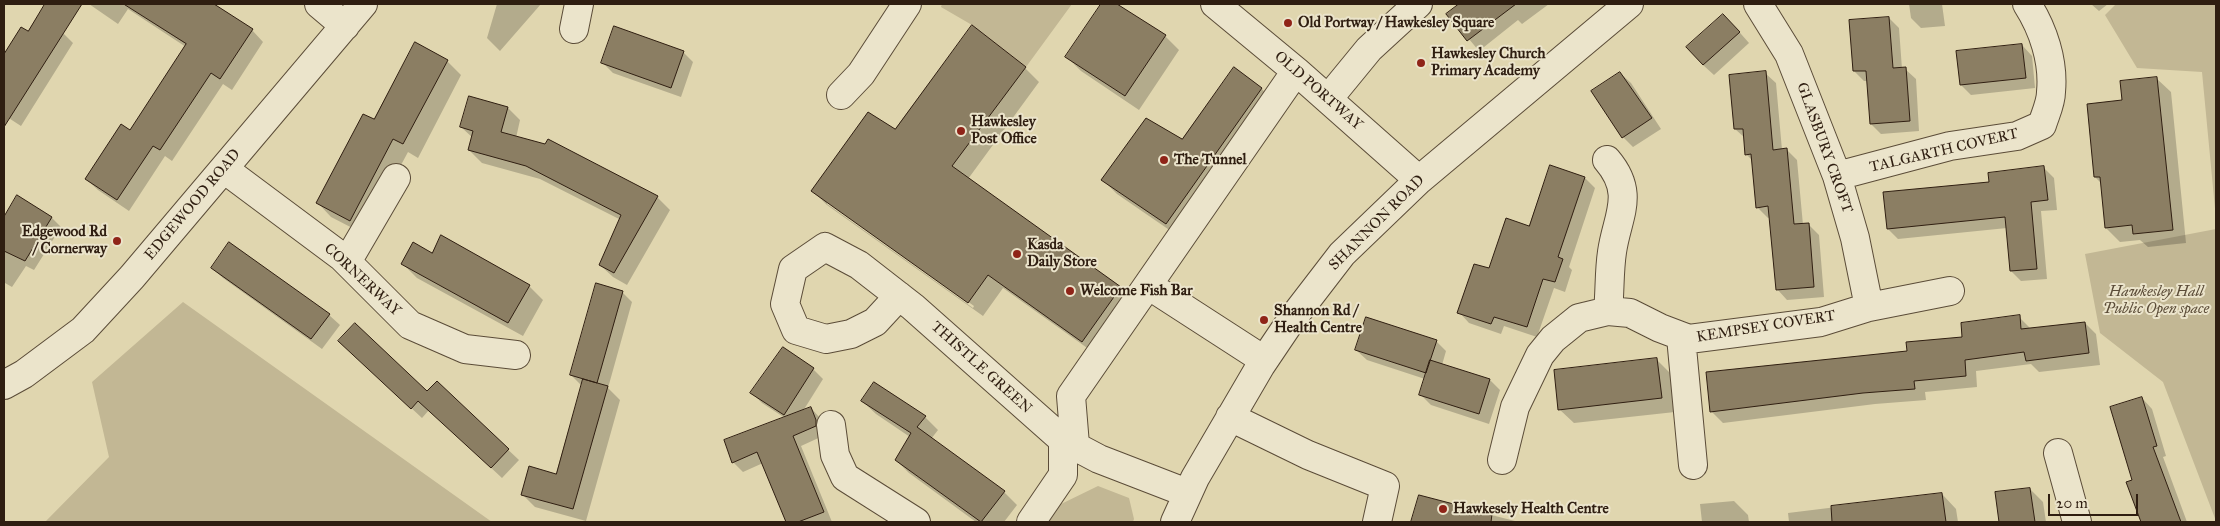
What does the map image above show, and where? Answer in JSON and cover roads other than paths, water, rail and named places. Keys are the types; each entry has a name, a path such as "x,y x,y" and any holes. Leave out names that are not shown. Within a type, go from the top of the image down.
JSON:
{"street":[{"path":"319,4 345,26"},
{"name":"EDGEWOOD ROAD","path":"4,385 24,374 84,330 132,277 363,4"},
{"path":"841,95 861,74 908,4"},
{"name":"OLD PORTWAY","path":"1215,4 1296,71 1419,180"},
{"path":"1328,99 1369,49 1418,4"},
{"name":"SHANNON ROAD","path":"1175,522 1187,493 1264,360 1292,319 1342,254 1419,180 1629,4"},
{"name":"GLASBURY CROFT","path":"1758,4 1789,54 1837,176 1855,238 1869,307"},
{"name":"TALGARTH COVERT","path":"1837,176 1950,146 2017,136 2042,125 2052,92 2048,53 2038,21 2027,4"},
{"path":"1031,522 1062,475 1069,443 1071,396 1296,71"},
{"path":"1607,160 1617,172 1624,205 1612,252 1608,311"},
{"name":"CORNERWAY","path":"224,169 347,262 410,325 465,349 516,355"},
{"path":"347,262 396,178"},
{"path":"1148,285 1264,360"},
{"path":"1869,307 1950,291"},
{"name":"THISTLE GREEN","path":"899,296 1069,443 1099,458 1187,493"},
{"name":"KEMPSEY COVERT","path":"1502,460 1515,407 1540,355 1553,339 1579,318 1608,311 1630,313 1689,340 1821,322 1869,307"},
{"path":"1681,337 1693,465"},
{"path":"1230,417 1308,455 1385,486 1377,522"},
{"path":"831,425 835,455 845,477 916,522"},
{"path":"2058,453 2077,522"}],"place":[{"name":"Old Portway / Hawkesley Square","path":"1288,23"},
{"name":"Hawkesley Church Primary Academy","path":"1421,63"},
{"name":"Hawkesley Post Office","path":"961,131"},
{"name":"The Tunnel","path":"1164,160"},
{"name":"Edgewood Rd / Cornerway","path":"117,241"},
{"name":"Kasda Daily Store","path":"1017,254"},
{"name":"Welcome Fish Bar","path":"1070,291"},
{"name":"Shannon Rd / Health Centre","path":"1264,320"},
{"name":"Hawkesely Health Centre","path":"1443,509"}],"park label":[{"name":"Hawkesley Hall Public Open space","path":"2156,300"}]}
